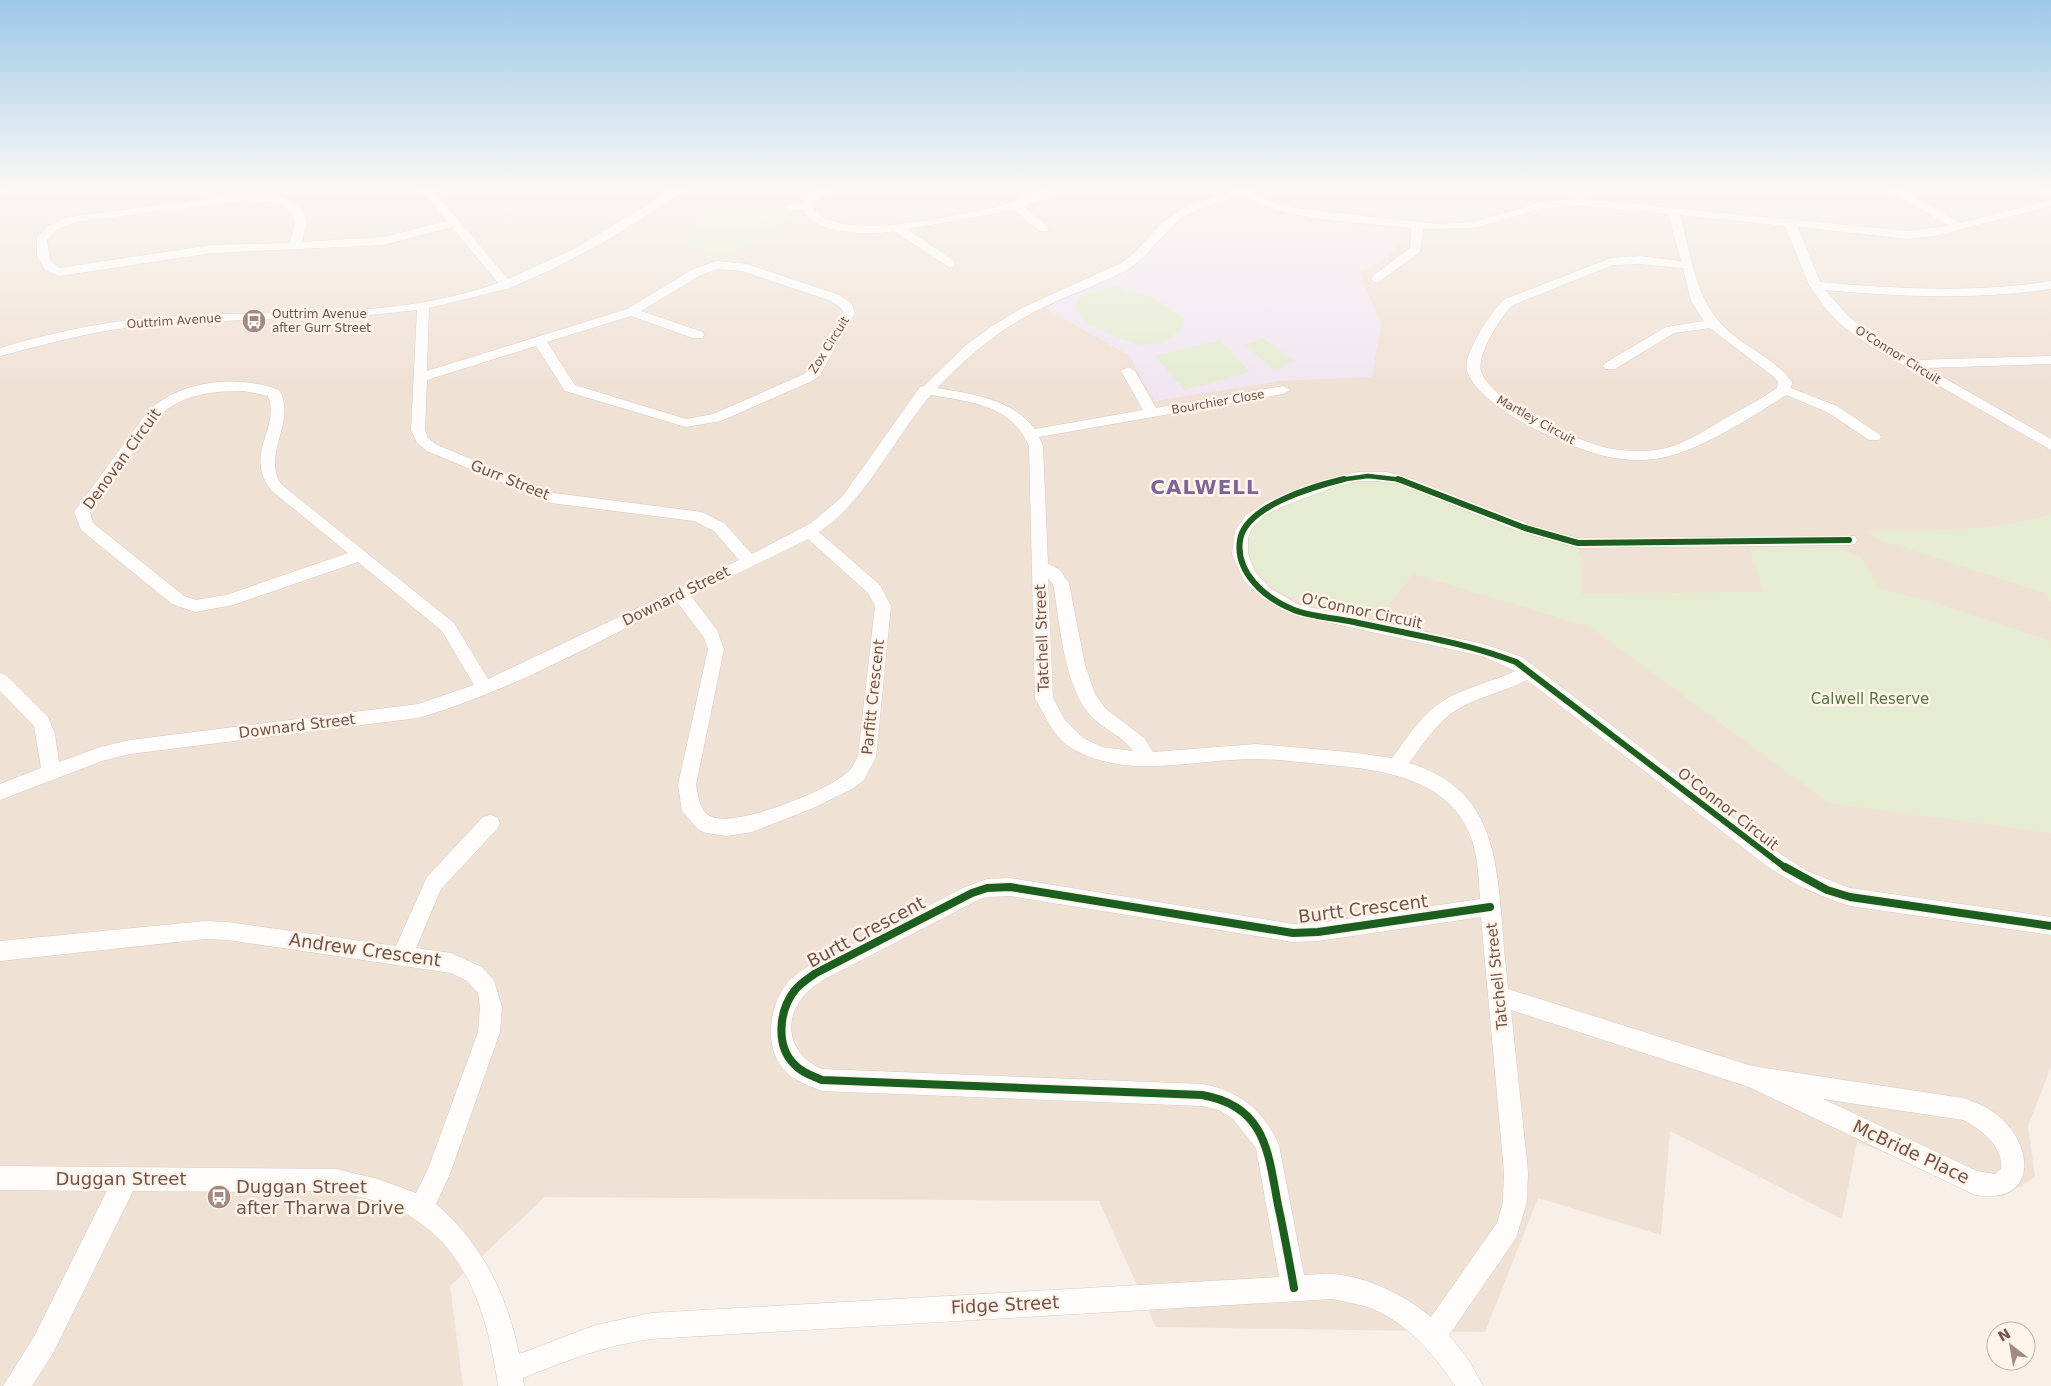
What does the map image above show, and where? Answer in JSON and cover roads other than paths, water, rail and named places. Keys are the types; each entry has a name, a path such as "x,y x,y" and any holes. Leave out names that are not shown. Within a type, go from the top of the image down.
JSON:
{"street":[{"path":"43,253 44,263 47,268 59,272 188,253"},
{"path":"478,253 506,286"},
{"name":"Outtrim Avenue","path":"0,352 78,332 132,323 379,311 423,306 506,286 578,253"},
{"path":"934,253 949,263"},
{"name":"Downard Street","path":"0,792 100,754 130,747 418,711 450,702 485,688 809,532 827,521 847,501 925,390 960,356 1004,324 1043,303 1126,265 1141,253"},
{"path":"1377,279 1411,253"},
{"path":"1685,253 1698,304 1713,324 1779,374 1785,382 1784,390 1834,409 1856,422 1874,438"},
{"name":"O'Connor Circuit","path":"1801,253 1814,285 1830,306 1845,321 1874,343 2051,445"},
{"name":"Martley Circuit","path":"1688,265 1639,260 1611,262 1509,302 1499,311 1476,355 1474,370 1478,380 1498,401 1566,439 1599,450 1633,456 1659,455 1681,449 1784,390"},
{"name":"Zox Circuit","path":"420,378 631,312 697,272 715,265 743,266 835,298 848,307 850,313 814,372 807,378 716,418 698,423 675,421 570,388 540,341"},
{"path":"1814,285 1900,293 1957,295 2009,292 2051,285"},
{"name":"Gurr Street","path":"423,306 418,430 422,440 432,448 551,498 679,512 705,518 719,527 749,561"},
{"path":"631,312 698,335"},
{"path":"1610,366 1671,330 1713,324"},
{"path":"1911,364 2051,360"},
{"name":"Bourchier Close","path":"1128,371 1152,413"},
{"name":"Denovan Circuit","path":"360,556 227,601 195,606 178,600 86,526 82,512 161,406 193,391 256,387 274,394 278,403 267,463 270,479 277,488 448,628 485,688"},
{"path":"925,390 1004,409 1022,420 1033,434"},
{"name":"Bourchier Close","path":"1033,434 1283,390"},
{"name":"Tatchell Street","path":"1033,434 1036,446 1043,689 1050,715 1070,738 1089,750 1112,758 1148,760 1266,751 1397,766 1431,780 1452,795 1468,813 1482,844 1516,1172 1515,1202 1507,1229 1433,1336"},
{"name":"O'Connor Circuit","path":"1849,540 1600,545 1578,543 1545,535 1406,481 1377,476 1338,479 1274,504 1253,517 1244,529 1239,550 1247,573 1258,588 1275,600 1295,610 1317,617 1484,650 1506,657 1529,671 1800,877 1832,892 1868,901 2051,926"},
{"name":"Parfitt Crescent","path":"680,594 711,634 716,649 687,785 687,800 693,813 713,826 739,828 758,823 845,784 857,775 867,757 882,606 874,589 809,532"},
{"name":"Tatchell Street","path":"1039,567 1053,573 1061,584 1081,682 1087,699 1107,721 1137,740 1144,749 1148,760"},
{"path":"1397,766 1435,718 1449,706 1512,682 1529,671"},
{"path":"0,680 42,722 46,734 51,772"},
{"path":"402,956 434,883 490,823"},
{"name":"Burtt Crescent","path":"1294,1288 1267,1145 1257,1125 1232,1103 1212,1096 1202,1095 822,1080 803,1072 795,1066 784,1050 781,1021 787,1002 800,985 816,973 972,893 995,887 1010,887 1293,933 1318,932 1490,907"},
{"name":"Andrew Crescent","path":"0,951 205,930 228,931 451,963 470,969 484,982 492,999 489,1032 438,1174 421,1208"},
{"name":"McBride Place","path":"1499,996 1752,1076 1975,1183 1996,1186 2006,1182 2013,1174 2013,1156 2007,1143 1991,1124 1963,1109 1752,1076"},
{"name":"Duggan Street","path":"0,1178 336,1181 375,1188 421,1208 456,1238 479,1271 497,1310 510,1378"},
{"path":"16,1386 43,1346 126,1179"},
{"name":"Fidge Street","path":"510,1378 588,1339 637,1328 1332,1286 1367,1294 1402,1311 1433,1336 1457,1364 1470,1386"}],"place":[{"name":"Outtrim Avenue after Gurr Street","path":"254,321"},
{"name":"Duggan Street after Tharwa Drive","path":"219,1197"}],"district":[{"name":"CALWELL","path":"1205,487"}],"park label":[{"name":"Calwell Reserve","path":"1870,699"}]}
